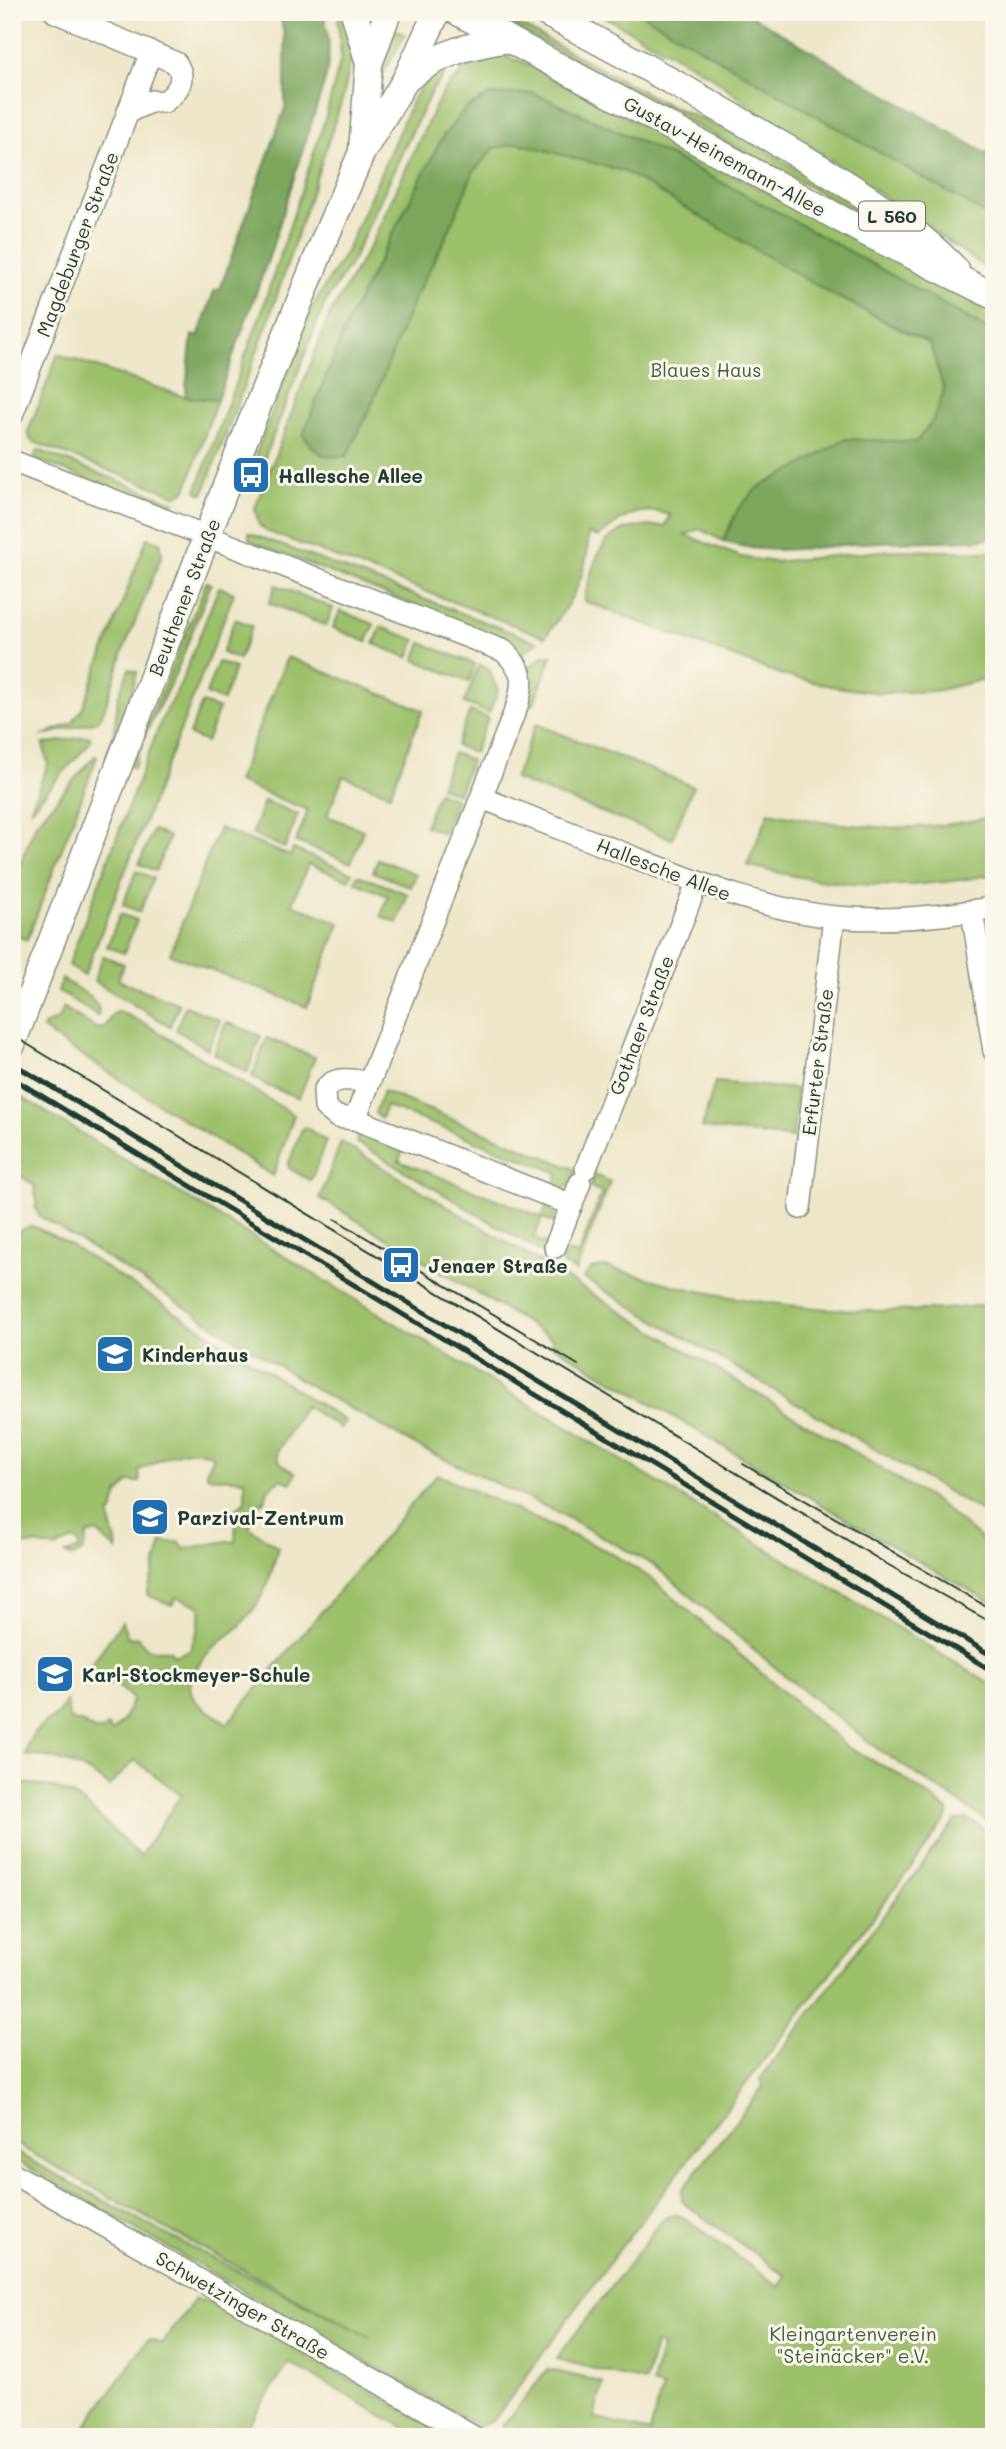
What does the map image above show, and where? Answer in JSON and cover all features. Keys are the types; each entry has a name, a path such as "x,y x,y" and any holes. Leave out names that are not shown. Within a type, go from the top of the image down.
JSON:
{"main road":[{"path":"354,12 369,64"},
{"name":"Beuthener Straße","path":"362,152 369,64 388,12"},
{"name":"Beuthener Straße","path":"12,1044 272,370 362,152 406,79 436,12"},
{"name":"Gustav-Heinemann-Allee","path":"458,12 874,237 994,296"},
{"name":"Gustav-Heinemann-Allee","path":"552,15 703,99 876,204 938,251 967,281"},
{"path":"406,79 448,52 508,39"}],"street":[{"path":"55,12 176,63 181,71 181,83 174,94 164,102 152,101 128,112"},
{"name":"Magdeburger Straße","path":"12,415 151,52"},
{"path":"12,461 504,651 518,667 524,683 482,798 355,1119"},
{"name":"Hallesche Allee","path":"482,798 697,883 768,905 834,917 905,919 994,907"},
{"name":"Gothaer Straße","path":"555,1247 697,883"},
{"path":"972,911 994,1051"},
{"name":"Erfurter Straße","path":"800,1208 834,917"},
{"path":"369,1082 337,1081 326,1087 323,1102 331,1114 355,1119 572,1205"},
{"name":"Schwetzinger Straße","path":"12,2173 474,2437"}],"green space":[{"path":"272,12 323,12 329,44 326,77 268,260 217,400 185,397 192,335 198,337 214,291 220,289 285,108 285,40 281,19"},
{"path":"345,12 351,35 352,55 343,97 266,328 203,494 196,491 260,316 325,119 341,58 338,14"},
{"path":"486,12 496,12 666,104 749,140 852,203 898,235"},
{"path":"596,12 638,12 994,219 994,274 837,164 763,116 711,76"},
{"path":"638,12 745,12 994,158 994,219"},
{"path":"392,28 405,35 378,82 373,80"},
{"name":"Blaues Haus","path":"496,53 527,64 994,314 994,333 709,176 532,93 423,174 349,319 312,411 369,411 415,297 448,233 473,172 494,148 519,143 623,171 828,292 930,344 944,390 933,421 916,443 845,439 738,509 723,541 700,529 685,535 741,557 774,562 891,550 994,552 994,677 935,691 880,693 836,687 782,675 584,601 594,563 604,545 622,530 665,526 670,515 659,512 639,512 631,515 598,537 588,533 586,562 582,575 562,613 545,637 266,531 259,525 255,508 329,316 372,242 440,97 460,75 462,68 458,56"},
{"path":"447,67 442,79 432,90 353,259 325,303 261,467 256,454 315,302 347,250 413,99 425,81"},
{"path":"532,93 709,176 994,333 994,538 880,542 782,550 723,541 738,509 757,488 845,439 916,442 933,420 944,390 930,344 828,292 623,171 519,143 494,148 473,172 448,233 415,297 369,411 347,456 326,456 312,447 303,435 349,319 443,136 466,108 490,95"},
{"path":"58,354 185,397 217,400 186,490 177,496 31,441 28,432"},
{"path":"38,450 174,502 170,510 34,459"},
{"path":"249,533 538,642 521,654 506,641 255,543 249,539"},
{"path":"147,538 160,542 162,555 124,649 104,710 98,721 41,736 72,723 82,709"},
{"path":"206,582 211,584 177,670 146,733 134,768 129,766 178,652"},
{"path":"276,585 333,608 326,626 269,603"},
{"path":"219,587 234,593 84,976 68,965 161,721 180,685"},
{"path":"340,611 374,624 367,642 333,628"},
{"path":"235,619 252,626 239,659 222,653"},
{"path":"381,627 416,640 409,658 374,644"},
{"path":"422,643 475,664 469,682 415,660"},
{"path":"544,655 552,656 533,705 528,704 528,668"},
{"path":"287,657 423,710 390,794 343,776 327,816 363,830 351,863 296,842 308,810 237,782"},
{"path":"218,662 235,668 223,701 206,694"},
{"path":"479,665 489,669 498,691 489,713 464,703"},
{"path":"129,669 137,672 124,720 109,759 106,758 114,733 118,697"},
{"path":"202,703 219,709 206,742 189,735"},
{"path":"470,711 488,718 474,753 456,746"},
{"path":"536,724 693,786 672,839 514,779"},
{"path":"89,736 91,740 87,746 30,810 48,764 43,744"},
{"path":"453,753 471,760 458,794 440,787"},
{"path":"95,756 97,757 27,940 12,933 12,884 36,823"},
{"path":"438,792 456,799 443,833 425,826"},
{"path":"264,801 298,814 285,848 252,834"},
{"path":"769,812 826,822 881,827 936,826 994,816 994,874 931,883 870,885 809,879 747,865"},
{"path":"219,828 290,856 293,849 352,873 349,880 308,864 292,904 340,923 307,1007 170,954"},
{"path":"153,830 169,837 156,871 139,864"},
{"path":"378,859 416,874 411,887 373,872"},
{"path":"136,871 153,878 140,912 123,905"},
{"path":"358,875 408,894 397,923 381,916 388,896 355,882"},
{"path":"120,914 137,920 124,953 107,947"},
{"path":"103,956 124,964 118,980 179,1004 170,1026 94,981"},
{"path":"62,979 91,997 99,1009 98,1016 58,991"},
{"path":"185,1006 220,1020 208,1049 176,1030"},
{"path":"63,1007 96,1028 105,1028 112,1015 119,1011 147,1025 294,1115 273,1176 51,1036 43,1029 45,1025 58,1019"},
{"path":"226,1022 261,1036 247,1073 214,1053"},
{"path":"267,1038 315,1057 299,1098 268,1086 252,1076"},
{"path":"715,1082 797,1089 793,1138 702,1128"},
{"path":"383,1091 577,1170 570,1185 563,1188 554,1187 559,1173 386,1106 381,1119 375,1113"},
{"path":"18,1095 994,1686 994,1825 879,1750 784,1675 655,1566 561,1514 421,1448 315,1389 40,1216 35,1208 37,1202 34,1185 12,1170 12,1110"},
{"path":"305,1127 326,1141 309,1180 288,1165"},
{"path":"359,1134 375,1137 403,1149 399,1161 542,1217 547,1205 554,1213 555,1223 542,1218 534,1239 547,1244 543,1253 356,1142"},
{"path":"341,1142 938,1503 994,1550 994,1604 551,1344 553,1339 320,1198"},
{"path":"595,1175 610,1182 576,1271 561,1263 566,1251 578,1255 602,1192 590,1187"},
{"path":"32,1226 62,1240 345,1421 340,1428 305,1406 277,1452 280,1462 296,1473 291,1483 281,1479 268,1489 265,1501 255,1508 251,1515 250,1528 278,1547 269,1581 257,1605 240,1626 213,1648 189,1676 190,1688 196,1701 227,1724 437,1474 611,1553 652,1579 847,1747 895,1772 948,1810 948,1816 925,1849 616,2254 494,2420 478,2426 12,2158 12,2150 165,2234 370,2337 174,2233 12,2142 12,1784 36,1784 71,1795 98,1815 140,1856 181,1795 135,1760 109,1786 90,1773 60,1760 26,1756 28,1745 37,1730 56,1715 67,1700 68,1717 95,1730 103,1731 107,1726 112,1732 123,1721 133,1699 114,1682 108,1685 90,1666 122,1622 128,1638 138,1637 149,1649 170,1650 174,1656 190,1650 198,1629 201,1607 177,1597 172,1605 147,1595 162,1542 180,1542 184,1549 235,1542 236,1523 230,1514 245,1501 245,1480 209,1477 206,1471 214,1457 185,1451 166,1457 139,1470 140,1482 129,1482 118,1494 110,1513 117,1551 97,1532 87,1535 84,1549 73,1557 66,1554 78,1550 79,1544 75,1540 56,1549 34,1544 20,1547 13,1558 15,1582 12,1590 12,1244 20,1230"},
{"path":"604,1267 719,1295 797,1306 876,1311 994,1304 994,1519 583,1278 591,1269"},
{"name":"Kleingartenverein \"Steinäcker\" e.V.","path":"967,1819 994,1834 994,2437 533,2437 525,2433 523,2437 502,2436 503,2425 548,2369 603,2383 594,2418 650,2432 662,2388 652,2384 662,2345 655,2344 645,2382 556,2359 663,2219 674,2215 685,2218 779,2287 786,2276 686,2205 682,2190 763,2087 760,2079 955,1821"},
{"path":"195,2299 207,2301 232,2313 451,2437 421,2437 289,2363 240,2437 78,2437 148,2339 162,2344"}],"tram line":[{"path":"12,1035 885,1563 994,1624"},
{"path":"335,1219 578,1365"},
{"path":"743,1464 994,1611"}],"railway":[{"path":"12,1063 994,1657"},
{"path":"12,1078 994,1672"}],"place":[{"name":"Hallesche Allee","path":"251,475"},
{"name":"Jenaer Straße","path":"401,1265"},
{"name":"Kinderhaus","path":"115,1354"},
{"name":"Parzival-Zentrum","path":"150,1517"},
{"name":"Karl-Stockmeyer-Schule","path":"55,1674"}]}
